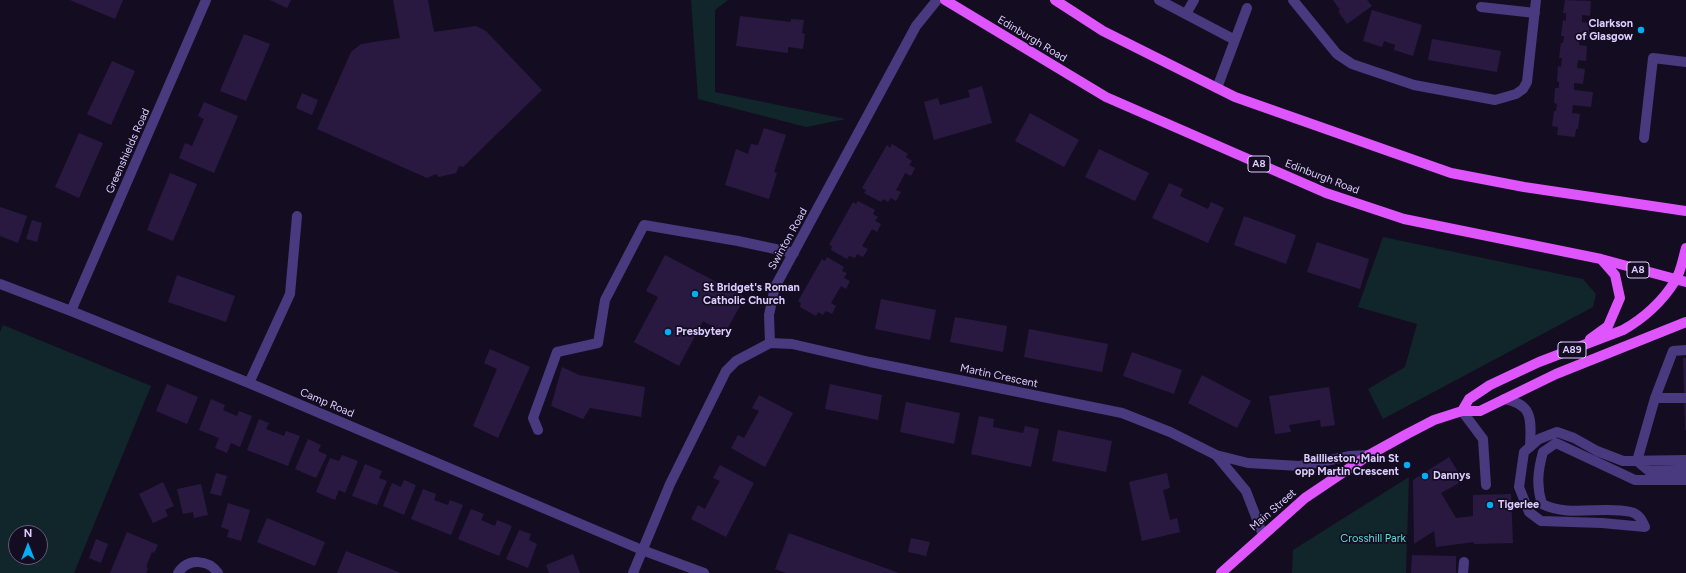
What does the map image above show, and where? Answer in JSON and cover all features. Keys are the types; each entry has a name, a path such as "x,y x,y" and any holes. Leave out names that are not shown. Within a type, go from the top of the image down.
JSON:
{"main road":[{"name":"Edinburgh Road","path":"945,0 1106,97 1326,193 1404,218 1600,259 1681,281"},
{"path":"1055,0 1103,30 1235,97 1450,173 1524,187 1686,210"},
{"path":"1681,281 1686,248"},
{"path":"1575,348 1608,326 1620,298 1615,275 1600,259"},
{"name":"A89","path":"1462,411 1469,399 1490,385 1539,362 1622,330 1635,323 1647,314 1681,281"},
{"name":"A89","path":"1462,411 1480,411 1556,374 1686,322"},
{"name":"Main Street","path":"1221,573 1306,498 1369,455 1434,420 1462,411"}],"street":[{"name":"Greenshields Road","path":"71,311 206,0"},
{"name":"Swinton Road","path":"770,343 769,315 775,287 916,26 937,0"},
{"path":"1159,0 1235,40"},
{"path":"1186,14 1194,0"},
{"path":"1293,0 1337,54 1352,64 1414,85 1495,100 1516,94 1523,89 1527,82 1536,0"},
{"path":"1481,7 1535,13"},
{"path":"1217,88 1247,8"},
{"path":"1644,138 1653,58 1686,62"},
{"path":"249,383 290,294 297,216"},
{"path":"538,430 533,418 557,352 598,343 605,300 644,225 738,240 794,254"},
{"name":"Camp Road","path":"0,284 249,383 642,550 704,573"},
{"path":"633,573 670,484 726,370 736,361 770,343"},
{"name":"Martin Crescent","path":"770,343 792,344 878,364 1122,414 1170,432 1216,455 1248,463 1300,466 1350,456 1369,455"},
{"path":"1637,461 1655,398 1673,351 1686,350"},
{"path":"1655,398 1686,398"},
{"path":"1504,399 1516,401 1526,407 1530,420 1530,447"},
{"path":"1462,411 1483,439 1486,486"},
{"path":"1686,460 1623,461 1574,438 1557,432 1539,439 1524,452 1519,487 1529,512 1541,521 1602,522 1644,527 1641,518 1632,512 1574,512 1552,509 1542,504 1538,492 1538,471 1542,452 1556,443 1635,480 1686,480"},
{"name":"Martin Crescent","path":"1216,455 1246,491 1263,535"},
{"path":"1637,461 1649,471 1686,470"},
{"path":"178,573 185,565 200,562 207,564 218,573"},
{"path":"1463,573 1464,562"}],"green space":[{"path":"691,0 728,0 715,10 715,92 846,119 806,127 698,99"},
{"path":"1383,237 1583,279 1596,294 1593,307 1383,419 1368,389 1405,367 1417,324 1358,307"},
{"path":"3,325 151,386 74,573 0,573 0,332"},
{"name":"Crosshill Park","path":"1409,477 1406,573 1292,573 1293,550"}],"building":[{"path":"70,0 123,0 115,19"},
{"path":"270,0 291,0 287,8"},
{"path":"393,0 428,0 434,32 476,26 486,31 542,90 463,167 459,166 456,173 439,177 436,174 427,178 317,129 351,52 361,44 400,38"},
{"path":"1333,0 1367,0 1372,6 1347,24 1338,11 1340,10"},
{"path":"1565,0 1591,1 1590,16 1582,15 1582,22 1590,23 1588,39 1580,38 1579,45 1587,46 1586,61 1578,60 1577,68 1585,69 1583,84 1574,83 1574,90 1593,92 1591,107 1573,105 1572,113 1580,114 1578,129 1576,129 1575,137 1557,135 1558,127 1552,126 1554,111 1556,111 1557,104 1554,103 1555,88 1559,88 1559,82 1557,81 1558,66 1561,67 1562,58 1559,58 1561,43 1563,43 1564,36 1561,36 1563,20 1566,21 1566,13 1563,13"},
{"path":"1372,10 1422,25 1413,56 1394,50 1395,45 1384,41 1382,47 1363,41"},
{"path":"740,16 791,22 791,19 804,20 802,33 805,34 803,49 788,47 788,53 736,46"},
{"path":"244,34 270,44 246,101 220,91"},
{"path":"1432,39 1501,51 1497,72 1428,60"},
{"path":"112,61 135,71 111,125 87,114"},
{"path":"982,86 992,123 934,140 924,102 938,98 940,105 970,97 968,90"},
{"path":"302,93 318,100 312,115 296,108"},
{"path":"204,102 238,116 214,173 179,158 185,143 192,146 204,119 198,116"},
{"path":"1030,113 1079,140 1064,167 1015,141"},
{"path":"764,128 786,135 774,172 777,173 769,199 725,185 736,149 748,154 751,144 758,145"},
{"path":"79,133 103,143 79,198 55,187"},
{"path":"892,144 908,154 906,157 912,161 909,165 915,168 911,176 905,173 896,190 901,192 896,201 891,198 888,202 883,199 881,202 864,193 866,190 862,188 887,145 890,148"},
{"path":"1099,149 1149,173 1135,201 1085,177"},
{"path":"170,173 197,184 173,241 147,230"},
{"path":"1169,183 1183,189 1180,196 1208,209 1211,202 1224,208 1208,243 1152,218"},
{"path":"858,201 875,210 873,214 878,217 875,221 881,224 877,232 872,229 862,246 868,249 863,257 857,254 855,258 849,256 847,259 831,250 832,246 829,245 853,202 856,204"},
{"path":"0,207 27,216 18,243 0,236"},
{"path":"1244,216 1296,235 1286,264 1234,245"},
{"path":"32,220 42,223 37,242 26,239"},
{"path":"1317,242 1369,259 1360,289 1307,272"},
{"path":"665,255 745,297 725,333 703,321 679,366 634,342 658,297 646,291"},
{"path":"827,257 844,267 842,271 847,273 844,278 850,281 846,289 841,286 831,303 836,306 832,314 826,311 823,315 818,312 816,316 800,307 801,303 798,301 822,259 825,261"},
{"path":"177,275 235,296 226,322 168,302"},
{"path":"881,299 936,310 930,340 875,329"},
{"path":"955,317 1007,326 1003,352 950,342"},
{"path":"1029,329 1108,344 1102,372 1024,357"},
{"path":"490,349 530,367 498,438 473,426 497,369 484,363"},
{"path":"1132,352 1182,370 1174,394 1123,376"},
{"path":"1683,358 1686,358 1686,430 1685,430"},
{"path":"562,367 579,375 645,387 641,417 590,408 583,419 551,406"},
{"path":"1202,375 1251,401 1237,428 1188,403"},
{"path":"167,384 198,397 187,424 156,411"},
{"path":"830,384 882,395 878,420 825,409"},
{"path":"1329,387 1335,425 1321,427 1320,420 1289,425 1291,432 1275,434 1269,396"},
{"path":"759,395 793,413 765,467 731,448 738,435 744,438 759,411 752,408"},
{"path":"211,399 225,405 223,410 237,416 239,411 252,416 240,447 231,443 227,453 215,448 219,438 199,430"},
{"path":"906,402 960,413 954,444 900,432"},
{"path":"979,416 994,419 993,427 1023,433 1025,426 1039,429 1031,467 971,454"},
{"path":"259,419 269,423 266,429 284,436 286,431 300,436 288,466 247,450"},
{"path":"1058,430 1112,441 1106,472 1052,461"},
{"path":"308,439 321,445 318,451 327,455 316,478 295,469"},
{"path":"342,455 358,461 345,493 339,490 335,500 316,492 330,458 339,461"},
{"path":"1449,457 1458,472 1453,474 1459,483 1441,493 1456,518 1473,516 1473,495 1511,494 1513,543 1474,544 1474,542 1436,547 1434,531 1414,544 1413,480"},
{"path":"365,464 382,471 379,478 387,481 377,505 352,496"},
{"path":"720,465 754,483 726,537 691,519 698,505 705,509 720,481 713,478"},
{"path":"216,473 227,476 221,496 210,493"},
{"path":"1167,473 1170,488 1163,490 1170,520 1177,518 1180,532 1142,541 1129,482"},
{"path":"404,480 416,485 404,515 383,506 392,483 401,487"},
{"path":"163,482 174,506 165,510 168,516 153,523 139,494"},
{"path":"201,484 208,515 194,518 193,512 183,514 177,489"},
{"path":"423,489 436,494 434,500 448,505 450,500 463,505 451,535 411,519"},
{"path":"228,503 250,510 241,541 227,537 229,530 221,527"},
{"path":"471,509 484,514 481,520 495,526 497,520 512,526 499,556 458,539"},
{"path":"267,518 325,542 315,566 257,542"},
{"path":"519,530 531,534 529,540 537,544 528,568 506,559"},
{"path":"127,532 158,545 154,553 152,552 146,567 148,568 146,573 110,573"},
{"path":"789,533 899,573 786,573 775,569"},
{"path":"911,538 930,542 926,556 908,552"},
{"path":"96,539 108,544 101,563 89,558"},
{"path":"346,551 401,573 337,573"},
{"path":"573,554 580,573 549,573 546,565"},
{"path":"1412,555 1456,556 1456,573 1411,573"}],"place":[{"name":"Clarkson of Glasgow","path":"1641,30"},
{"name":"St Bridget's Roman Catholic Church","path":"695,294"},
{"name":"Presbytery","path":"668,332"},
{"name":"Baillieston, Main St opp Martin Crescent","path":"1407,465"},
{"name":"Dannys","path":"1425,476"},
{"name":"Tigerlee","path":"1490,505"}]}
